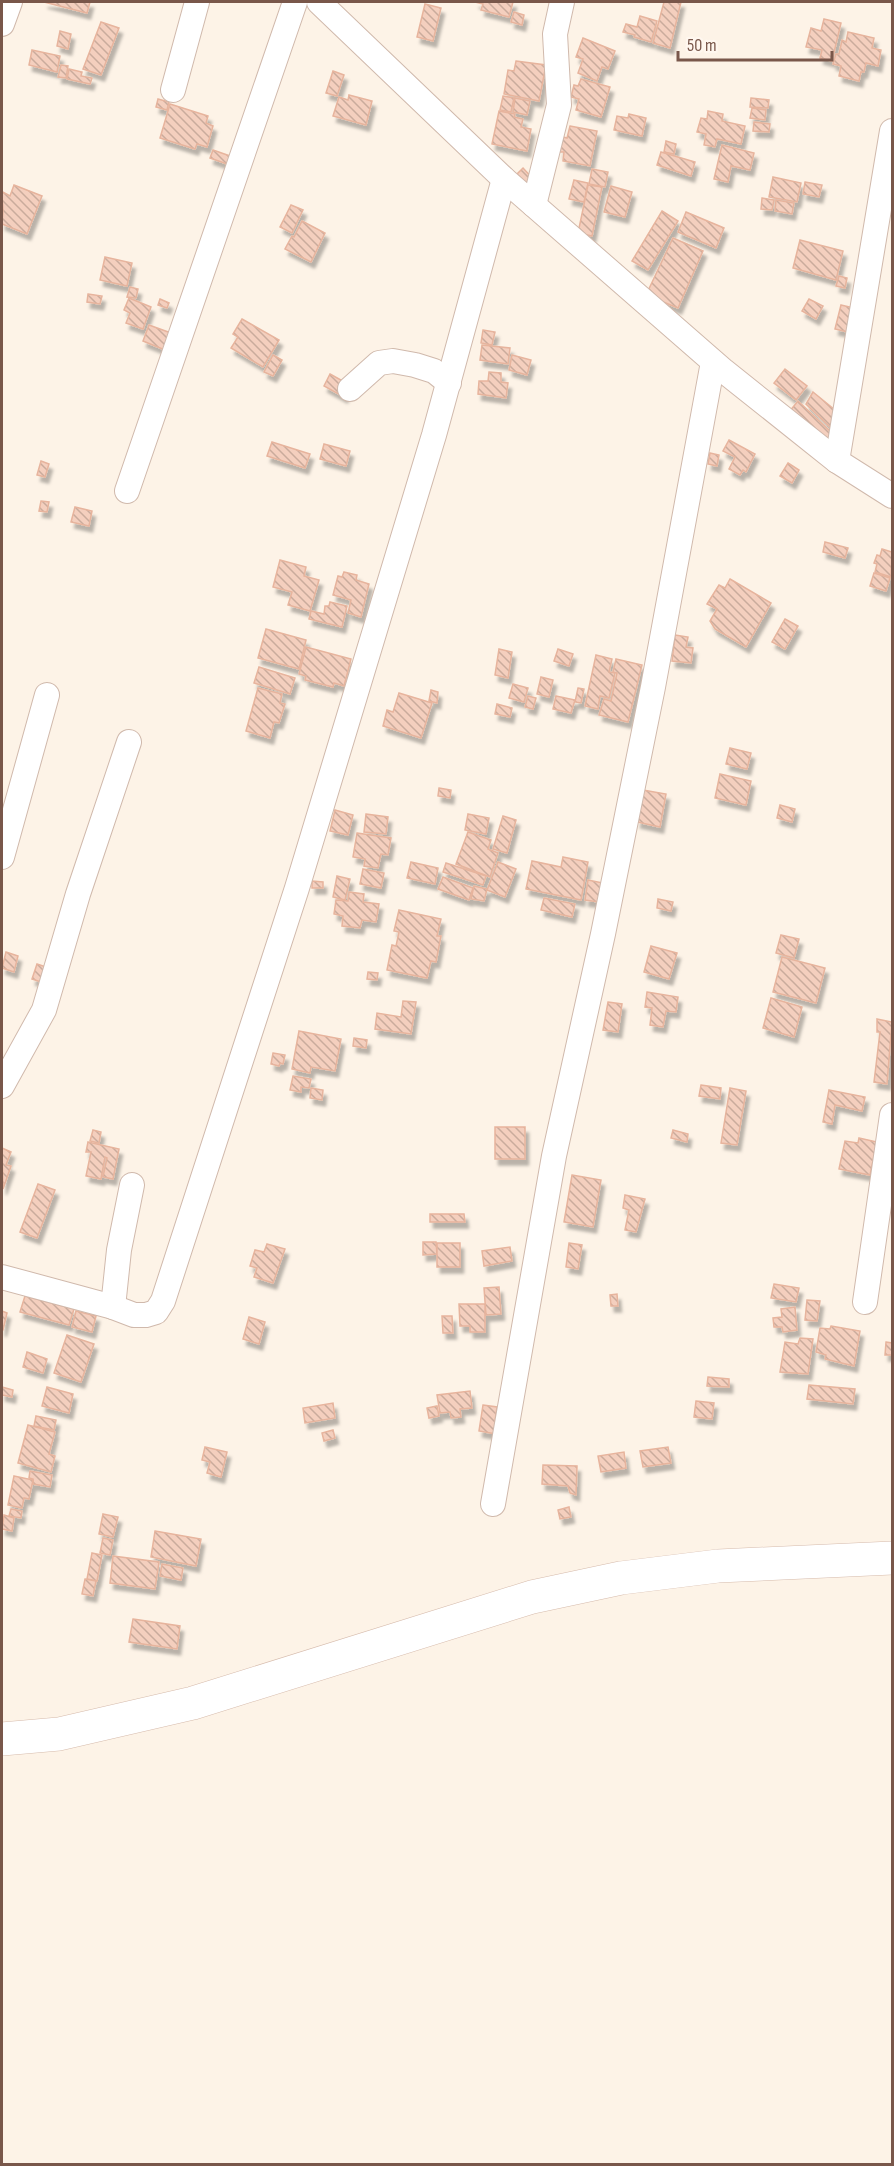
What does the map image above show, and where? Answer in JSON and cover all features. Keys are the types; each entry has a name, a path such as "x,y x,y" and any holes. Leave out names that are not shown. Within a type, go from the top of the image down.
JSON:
{"main road":[{"path":"2,1739 59,1734 193,1703 483,1611 532,1597 621,1578 718,1566 892,1557"}],"street":[{"path":"2,24 10,2"},
{"path":"173,90 197,2"},
{"path":"127,492 295,2"},
{"path":"319,2 504,179 713,362 837,461 892,496"},
{"path":"534,205 559,105 555,34 562,2"},
{"path":"837,461 892,131"},
{"path":"2,1276 134,1315 156,1312 163,1301 297,888 449,383 504,179"},
{"path":"350,389 379,363 393,361 415,364 434,371 449,383"},
{"path":"493,1504 554,1156 603,934 653,687 713,362"},
{"path":"2,857 47,695"},
{"path":"2,1086 44,1010 78,894 129,742"},
{"path":"865,1302 892,1114"},
{"path":"113,1307 119,1250 132,1185"}],"building":[{"path":"44,2 90,2 87,13"},
{"path":"475,2 513,2 509,17 481,10 483,4"},
{"path":"664,2 681,2 670,48 653,43"},
{"path":"425,4 441,8 433,41 417,37"},
{"path":"514,12 524,15 522,25 511,22"},
{"path":"640,16 657,21 651,42 623,32 626,24 637,27"},
{"path":"824,19 841,23 832,61 820,58 822,50 806,47 811,28 821,31"},
{"path":"101,22 119,28 101,75 83,69"},
{"path":"60,31 71,34 68,49 57,46"},
{"path":"848,32 874,38 872,48 881,50 878,66 866,63 859,81 839,76 841,66 833,64 836,54 839,54 842,40 846,42"},
{"path":"583,38 615,51 608,69 602,67 597,81 578,73 583,59 576,57"},
{"path":"32,50 60,56 57,72 29,65"},
{"path":"516,61 546,65 539,101 504,94 508,70 514,71"},
{"path":"61,65 68,66 66,78 58,77"},
{"path":"69,69 82,72 81,76 92,78 90,84 67,79"},
{"path":"333,71 344,75 337,96 326,93"},
{"path":"581,79 610,87 601,117 576,110 579,99 571,97 574,85 578,86"},
{"path":"349,95 372,101 366,125 333,116 339,97 348,100"},
{"path":"503,96 514,98 511,112 500,110"},
{"path":"515,98 530,101 527,115 513,112"},
{"path":"751,98 769,100 768,108 750,107"},
{"path":"158,99 169,102 167,110 156,107"},
{"path":"170,104 208,116 206,123 213,126 207,147 197,144 195,149 160,138"},
{"path":"752,108 766,110 765,120 750,118"},
{"path":"499,111 515,114 514,117 523,119 521,127 531,129 527,151 492,144"},
{"path":"708,111 723,114 722,121 745,126 741,144 717,139 715,147 704,145 706,134 697,132 701,118 707,119"},
{"path":"629,114 646,118 642,136 614,130 617,116 628,118"},
{"path":"754,122 770,124 769,132 753,131"},
{"path":"570,126 597,131 590,166 563,161 564,152 560,152 563,137 567,138"},
{"path":"666,141 676,144 674,154 664,152"},
{"path":"722,145 754,153 750,170 731,166 728,182 714,179"},
{"path":"213,150 233,157 230,165 210,158"},
{"path":"661,152 695,162 691,176 657,165"},
{"path":"523,168 535,181 530,187 517,174"},
{"path":"592,169 608,172 605,187 589,184"},
{"path":"773,177 801,183 797,202 769,197"},
{"path":"574,180 588,183 584,202 569,199"},
{"path":"805,182 822,185 819,197 803,194"},
{"path":"14,185 42,196 27,234 2,224 2,195 3,192 10,196"},
{"path":"588,185 602,187 592,236 578,233"},
{"path":"611,186 632,192 625,217 604,212"},
{"path":"762,198 774,200 772,210 761,209"},
{"path":"776,200 794,203 792,214 775,211"},
{"path":"291,205 303,210 292,233 280,227"},
{"path":"662,211 678,221 648,270 632,261"},
{"path":"686,212 724,228 716,248 678,232"},
{"path":"302,221 325,233 311,262 285,249"},
{"path":"673,238 703,251 678,308 646,295"},
{"path":"800,240 843,251 836,280 793,268"},
{"path":"105,257 132,263 127,286 100,280"},
{"path":"839,276 847,278 845,288 836,286"},
{"path":"130,287 138,289 136,298 127,297"},
{"path":"88,294 102,296 100,304 87,302"},
{"path":"129,298 151,307 143,329 126,323 130,313 124,310"},
{"path":"160,299 169,303 167,308 158,305"},
{"path":"809,299 823,306 816,319 802,311"},
{"path":"841,305 854,308 848,332 835,329"},
{"path":"242,319 279,340 263,367 231,348 238,337 233,334"},
{"path":"149,325 171,333 165,350 143,341"},
{"path":"483,330 495,332 492,345 481,343"},
{"path":"482,345 510,348 508,364 480,360"},
{"path":"273,355 282,360 273,376 264,372"},
{"path":"512,355 531,360 527,375 509,370"},
{"path":"785,369 807,386 796,400 774,383"},
{"path":"489,372 501,373 501,382 508,383 506,398 478,394 479,381 488,381"},
{"path":"330,374 350,385 344,397 324,386"},
{"path":"813,392 835,410 832,429 806,404"},
{"path":"798,401 832,433 830,446 789,412"},
{"path":"729,440 755,454 746,472 743,470 740,475 729,469 735,457 723,451"},
{"path":"272,442 310,454 305,468 267,456"},
{"path":"324,444 350,451 346,466 320,459"},
{"path":"710,453 719,455 717,466 708,464"},
{"path":"41,461 49,464 45,477 37,475"},
{"path":"788,463 799,470 792,483 780,476"},
{"path":"41,501 49,502 47,512 39,511"},
{"path":"75,507 92,511 89,526 71,522"},
{"path":"825,542 848,548 845,558 823,552"},
{"path":"882,549 892,552 891,577 875,572 877,564 874,563"},
{"path":"280,560 306,567 304,576 319,580 310,611 288,605 292,592 273,587"},
{"path":"344,572 357,575 356,580 369,584 361,617 348,613 351,600 333,595 338,576 342,577"},
{"path":"874,573 890,578 886,591 870,586"},
{"path":"730,579 771,603 746,647 715,629 710,621 717,609 707,604 719,585 725,588"},
{"path":"330,602 347,606 342,627 309,619 311,611 324,614 325,606 329,606"},
{"path":"785,619 798,626 785,649 772,642"},
{"path":"266,629 306,640 299,669 258,658"},
{"path":"675,635 688,637 686,647 693,648 691,663 672,661"},
{"path":"306,647 351,659 344,686 334,683 333,687 305,680 306,676 299,674"},
{"path":"499,649 512,652 508,678 495,675"},
{"path":"558,649 573,654 569,666 554,661"},
{"path":"596,655 612,659 609,672 615,673 609,698 600,696 598,709 585,706"},
{"path":"616,659 642,665 628,722 599,715 604,699 611,701 617,673 613,672"},
{"path":"259,667 295,678 290,694 254,683"},
{"path":"541,677 553,680 549,697 537,694"},
{"path":"513,684 528,688 524,702 509,698"},
{"path":"258,688 282,694 280,703 285,704 279,723 274,722 270,738 246,731"},
{"path":"578,688 584,689 581,703 575,702"},
{"path":"431,690 438,692 437,703 429,701"},
{"path":"399,693 432,703 421,738 383,726 387,710 393,712"},
{"path":"528,696 536,698 533,709 525,707"},
{"path":"556,696 575,700 571,713 553,709"},
{"path":"497,704 512,708 510,717 495,714"},
{"path":"730,748 751,753 747,769 726,764"},
{"path":"720,774 751,781 746,805 715,798"},
{"path":"439,788 451,790 450,798 438,796"},
{"path":"643,790 666,794 660,827 637,822"},
{"path":"780,805 795,809 792,822 777,818"},
{"path":"335,810 353,815 348,835 330,831"},
{"path":"366,814 388,817 386,834 364,832"},
{"path":"468,814 489,818 486,834 465,830"},
{"path":"503,816 516,820 507,853 493,849"},
{"path":"468,832 491,840 488,849 498,853 490,877 456,864"},
{"path":"357,833 391,838 388,855 381,854 378,868 364,866 365,859 353,857"},
{"path":"563,857 588,862 581,900 526,889 532,861 561,867"},
{"path":"411,862 438,868 435,884 407,878"},
{"path":"498,862 516,869 505,897 487,890"},
{"path":"446,863 486,876 483,885 443,872"},
{"path":"363,869 384,873 381,888 360,884"},
{"path":"337,876 350,879 345,900 333,897"},
{"path":"443,877 473,888 469,900 438,889"},
{"path":"588,880 603,883 599,902 585,900"},
{"path":"312,881 323,882 323,888 312,888"},
{"path":"474,886 487,889 484,901 471,899"},
{"path":"349,892 364,894 363,902 379,904 376,922 362,920 360,928 342,926 343,916 334,914 336,900 348,901"},
{"path":"544,898 575,904 572,917 541,910"},
{"path":"658,899 673,902 671,911 657,908"},
{"path":"399,910 441,919 437,936 441,936 436,962 431,961 427,978 387,970 392,945 396,946 399,932 394,931"},
{"path":"781,935 799,939 794,958 776,953"},
{"path":"651,946 677,953 669,979 644,972"},
{"path":"6,952 18,956 14,972 2,968"},
{"path":"782,957 825,968 816,1003 773,992"},
{"path":"37,964 55,970 50,985 32,979"},
{"path":"368,972 378,973 377,980 367,979"},
{"path":"647,992 678,997 676,1012 666,1011 663,1027 650,1025 652,1008 645,1007"},
{"path":"771,998 802,1007 794,1037 763,1028"},
{"path":"403,1001 416,1002 411,1034 375,1029 377,1013 401,1017"},
{"path":"608,1002 622,1004 618,1032 603,1030"},
{"path":"877,1019 892,1022 887,1084 874,1082 880,1032 877,1032"},
{"path":"299,1031 341,1039 335,1071 311,1067 310,1073 292,1069"},
{"path":"354,1038 367,1040 366,1048 353,1046"},
{"path":"273,1053 285,1055 283,1064 280,1063 279,1066 271,1064"},
{"path":"293,1076 311,1079 309,1088 301,1087 301,1092 290,1090"},
{"path":"701,1085 721,1088 720,1099 699,1096"},
{"path":"311,1088 323,1090 322,1100 310,1098"},
{"path":"730,1088 746,1091 737,1145 721,1143"},
{"path":"829,1090 865,1097 862,1111 835,1105 832,1124 823,1122"},
{"path":"495,1127 525,1127 525,1159 495,1159"},
{"path":"93,1130 101,1132 99,1143 90,1141"},
{"path":"673,1130 688,1134 687,1142 671,1138"},
{"path":"859,1138 877,1142 870,1175 839,1169 845,1141 858,1143"},
{"path":"88,1142 119,1149 113,1179 103,1177 107,1158 105,1157 101,1179 86,1176 91,1152 86,1152"},
{"path":"2,1148 11,1152 6,1165 11,1166 3,1189"},
{"path":"572,1175 601,1180 593,1227 564,1222"},
{"path":"38,1184 55,1190 37,1238 20,1232"},
{"path":"625,1195 645,1199 636,1232 625,1230 629,1210 623,1208"},
{"path":"430,1214 464,1214 465,1222 430,1222"},
{"path":"423,1242 436,1242 437,1254 423,1255"},
{"path":"437,1243 460,1243 460,1267 437,1267"},
{"path":"569,1243 582,1245 578,1269 566,1267"},
{"path":"267,1244 285,1249 273,1283 254,1277 257,1268 250,1266 255,1250 264,1252"},
{"path":"510,1247 512,1261 484,1266 482,1251"},
{"path":"774,1284 799,1288 796,1302 771,1298"},
{"path":"499,1287 501,1314 486,1315 484,1288"},
{"path":"617,1294 618,1306 611,1306 610,1295"},
{"path":"25,1296 74,1309 69,1325 20,1312"},
{"path":"807,1300 820,1301 817,1321 805,1320"},
{"path":"459,1304 485,1304 485,1332 470,1332 470,1326 460,1326"},
{"path":"795,1307 797,1330 783,1332 782,1327 774,1327 773,1318 782,1317 781,1309"},
{"path":"2,1311 7,1313 3,1330 2,1330"},
{"path":"76,1311 96,1316 92,1332 72,1327"},
{"path":"442,1316 452,1316 453,1333 443,1333"},
{"path":"249,1317 265,1322 259,1344 243,1339"},
{"path":"831,1326 860,1331 854,1366 825,1359 826,1355 816,1352 820,1328 830,1329"},
{"path":"67,1335 94,1344 81,1382 54,1373"},
{"path":"800,1338 813,1339 808,1374 780,1372 785,1342 798,1344"},
{"path":"886,1342 892,1343 892,1355 885,1355"},
{"path":"27,1352 47,1359 43,1373 23,1367"},
{"path":"708,1377 729,1379 729,1387 707,1386"},
{"path":"809,1385 855,1389 853,1404 807,1399"},
{"path":"2,1387 13,1390 12,1397 2,1395"},
{"path":"47,1387 73,1394 69,1413 42,1406"},
{"path":"470,1391 472,1408 460,1409 461,1417 451,1418 450,1412 440,1413 437,1395"},
{"path":"696,1401 714,1403 712,1419 694,1417"},
{"path":"333,1403 335,1418 305,1423 303,1408"},
{"path":"483,1405 497,1407 495,1421 503,1422 502,1435 479,1431"},
{"path":"437,1406 439,1416 429,1418 427,1408"},
{"path":"36,1416 56,1420 54,1430 34,1426"},
{"path":"28,1425 55,1432 49,1454 55,1456 51,1472 18,1463"},
{"path":"333,1430 335,1438 324,1441 322,1433"},
{"path":"205,1447 227,1452 221,1477 207,1473 210,1462 202,1460"},
{"path":"668,1447 671,1463 643,1467 640,1451"},
{"path":"624,1452 626,1468 601,1472 598,1456"},
{"path":"543,1465 577,1466 576,1495 570,1493 568,1486 542,1484"},
{"path":"30,1471 52,1475 50,1487 33,1484 33,1479 29,1478"},
{"path":"14,1476 33,1480 29,1499 24,1498 22,1508 8,1505"},
{"path":"569,1507 571,1517 560,1519 558,1510"},
{"path":"11,1509 22,1511 21,1518 9,1516"},
{"path":"103,1514 118,1517 113,1537 99,1534"},
{"path":"4,1515 14,1518 12,1531 2,1529"},
{"path":"155,1531 201,1539 196,1566 151,1557"},
{"path":"103,1538 113,1540 110,1555 100,1553"},
{"path":"92,1553 102,1555 97,1581 87,1579"},
{"path":"113,1556 159,1562 155,1589 110,1583"},
{"path":"162,1564 183,1568 181,1580 160,1576"},
{"path":"85,1579 96,1581 93,1596 82,1594"},
{"path":"133,1619 180,1626 177,1649 129,1642"}]}
